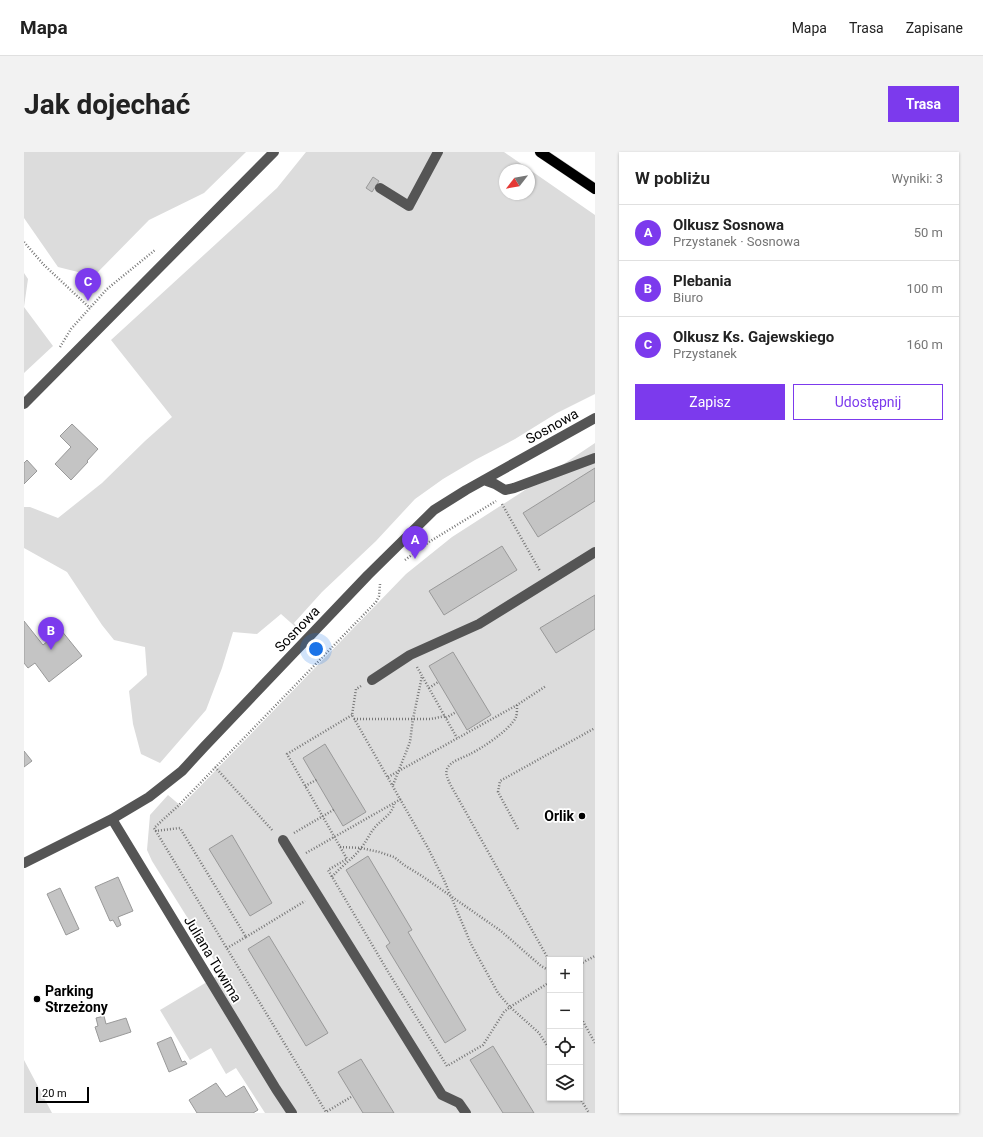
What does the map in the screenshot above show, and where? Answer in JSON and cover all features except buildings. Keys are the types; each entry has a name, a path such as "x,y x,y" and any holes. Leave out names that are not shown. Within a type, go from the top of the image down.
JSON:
{"main road":[{"path":"540,152 595,189"}],"street":[{"path":"24,404 274,152"},
{"path":"380,188 409,206 438,152"},
{"name":"Sosnowa","path":"24,863 112,819 149,797 182,771 352,592 429,514 484,480 595,418"},
{"path":"484,480 505,490 595,458"},
{"path":"372,680 410,655 478,624 595,552"},
{"name":"Juliana Tuwima","path":"112,819 272,1083 292,1113"},
{"path":"283,840 442,1095 459,1103 466,1113"}],"path":[{"path":"24,242 44,265 90,308"},
{"path":"58,349 71,329 107,289 160,246"},
{"path":"400,564 429,542 497,499 532,557"},
{"path":"155,830 154,828 178,806 376,602 380,596 379,585 381,581"},
{"path":"410,655 457,738"},
{"path":"393,785 410,742 422,676"},
{"path":"372,680 356,689 352,715 428,848 444,880 471,944 498,993 510,1007 539,1033 547,1045"},
{"path":"429,688 438,682"},
{"path":"388,777 517,705 546,686"},
{"path":"517,705 516,716 511,724 481,748 454,762 447,768 446,774 450,784 547,957"},
{"path":"354,719 431,719 446,717 456,712"},
{"path":"352,715 287,754 347,859 328,870 390,975 447,1066 483,1044 504,1012 547,984"},
{"path":"518,830 498,792 500,781 595,728"},
{"path":"215,767 283,840 335,809"},
{"path":"305,786 318,779"},
{"path":"304,854 401,799"},
{"path":"332,877 361,848 377,825 388,815 394,806 394,803"},
{"path":"155,830 180,828 246,937"},
{"path":"155,830 326,1112 351,1097"},
{"path":"340,847 361,848 394,857 501,931 541,966 547,969"},
{"path":"227,948 317,894"},
{"path":"583,962 595,956"},
{"path":"583,1021 595,1043"},
{"path":"582,1101 588,1113"}],"shaded area":[{"path":"24,152 246,152 204,193 149,220 94,276 58,267 24,218"},
{"path":"306,152 504,152 521,164 499,164 499,200 535,200 535,173 595,215 595,394 557,413 515,439 475,460 443,479 415,499 376,541 322,592 294,623 299,630 281,614 257,634 233,632 222,668 206,710 160,763 141,754 133,724 129,691 147,675 145,647 114,640 102,625 67,572 24,548 24,507 30,507 58,518 102,483 172,417 111,340 277,188"},
{"path":"24,273 28,279 24,307"},
{"path":"24,307 53,346 24,373"},
{"path":"595,443 595,1113 265,1113 236,1068 226,1074 211,1048 190,1060 160,1010 222,973 152,861 147,850 150,815 168,795 181,806 406,574 452,537"},
{"path":"24,1060 52,1113 24,1113"}],"place":[{"name":"Olkusz Ks. Gajewskiego","path":"88,301"},
{"name":"Olkusz Sosnowa","path":"415,559"},
{"name":"Plebania","path":"51,650"},
{"name":"Orlik","path":"582,816"},
{"name":"Parking Strzeżony","path":"37,999"}]}
